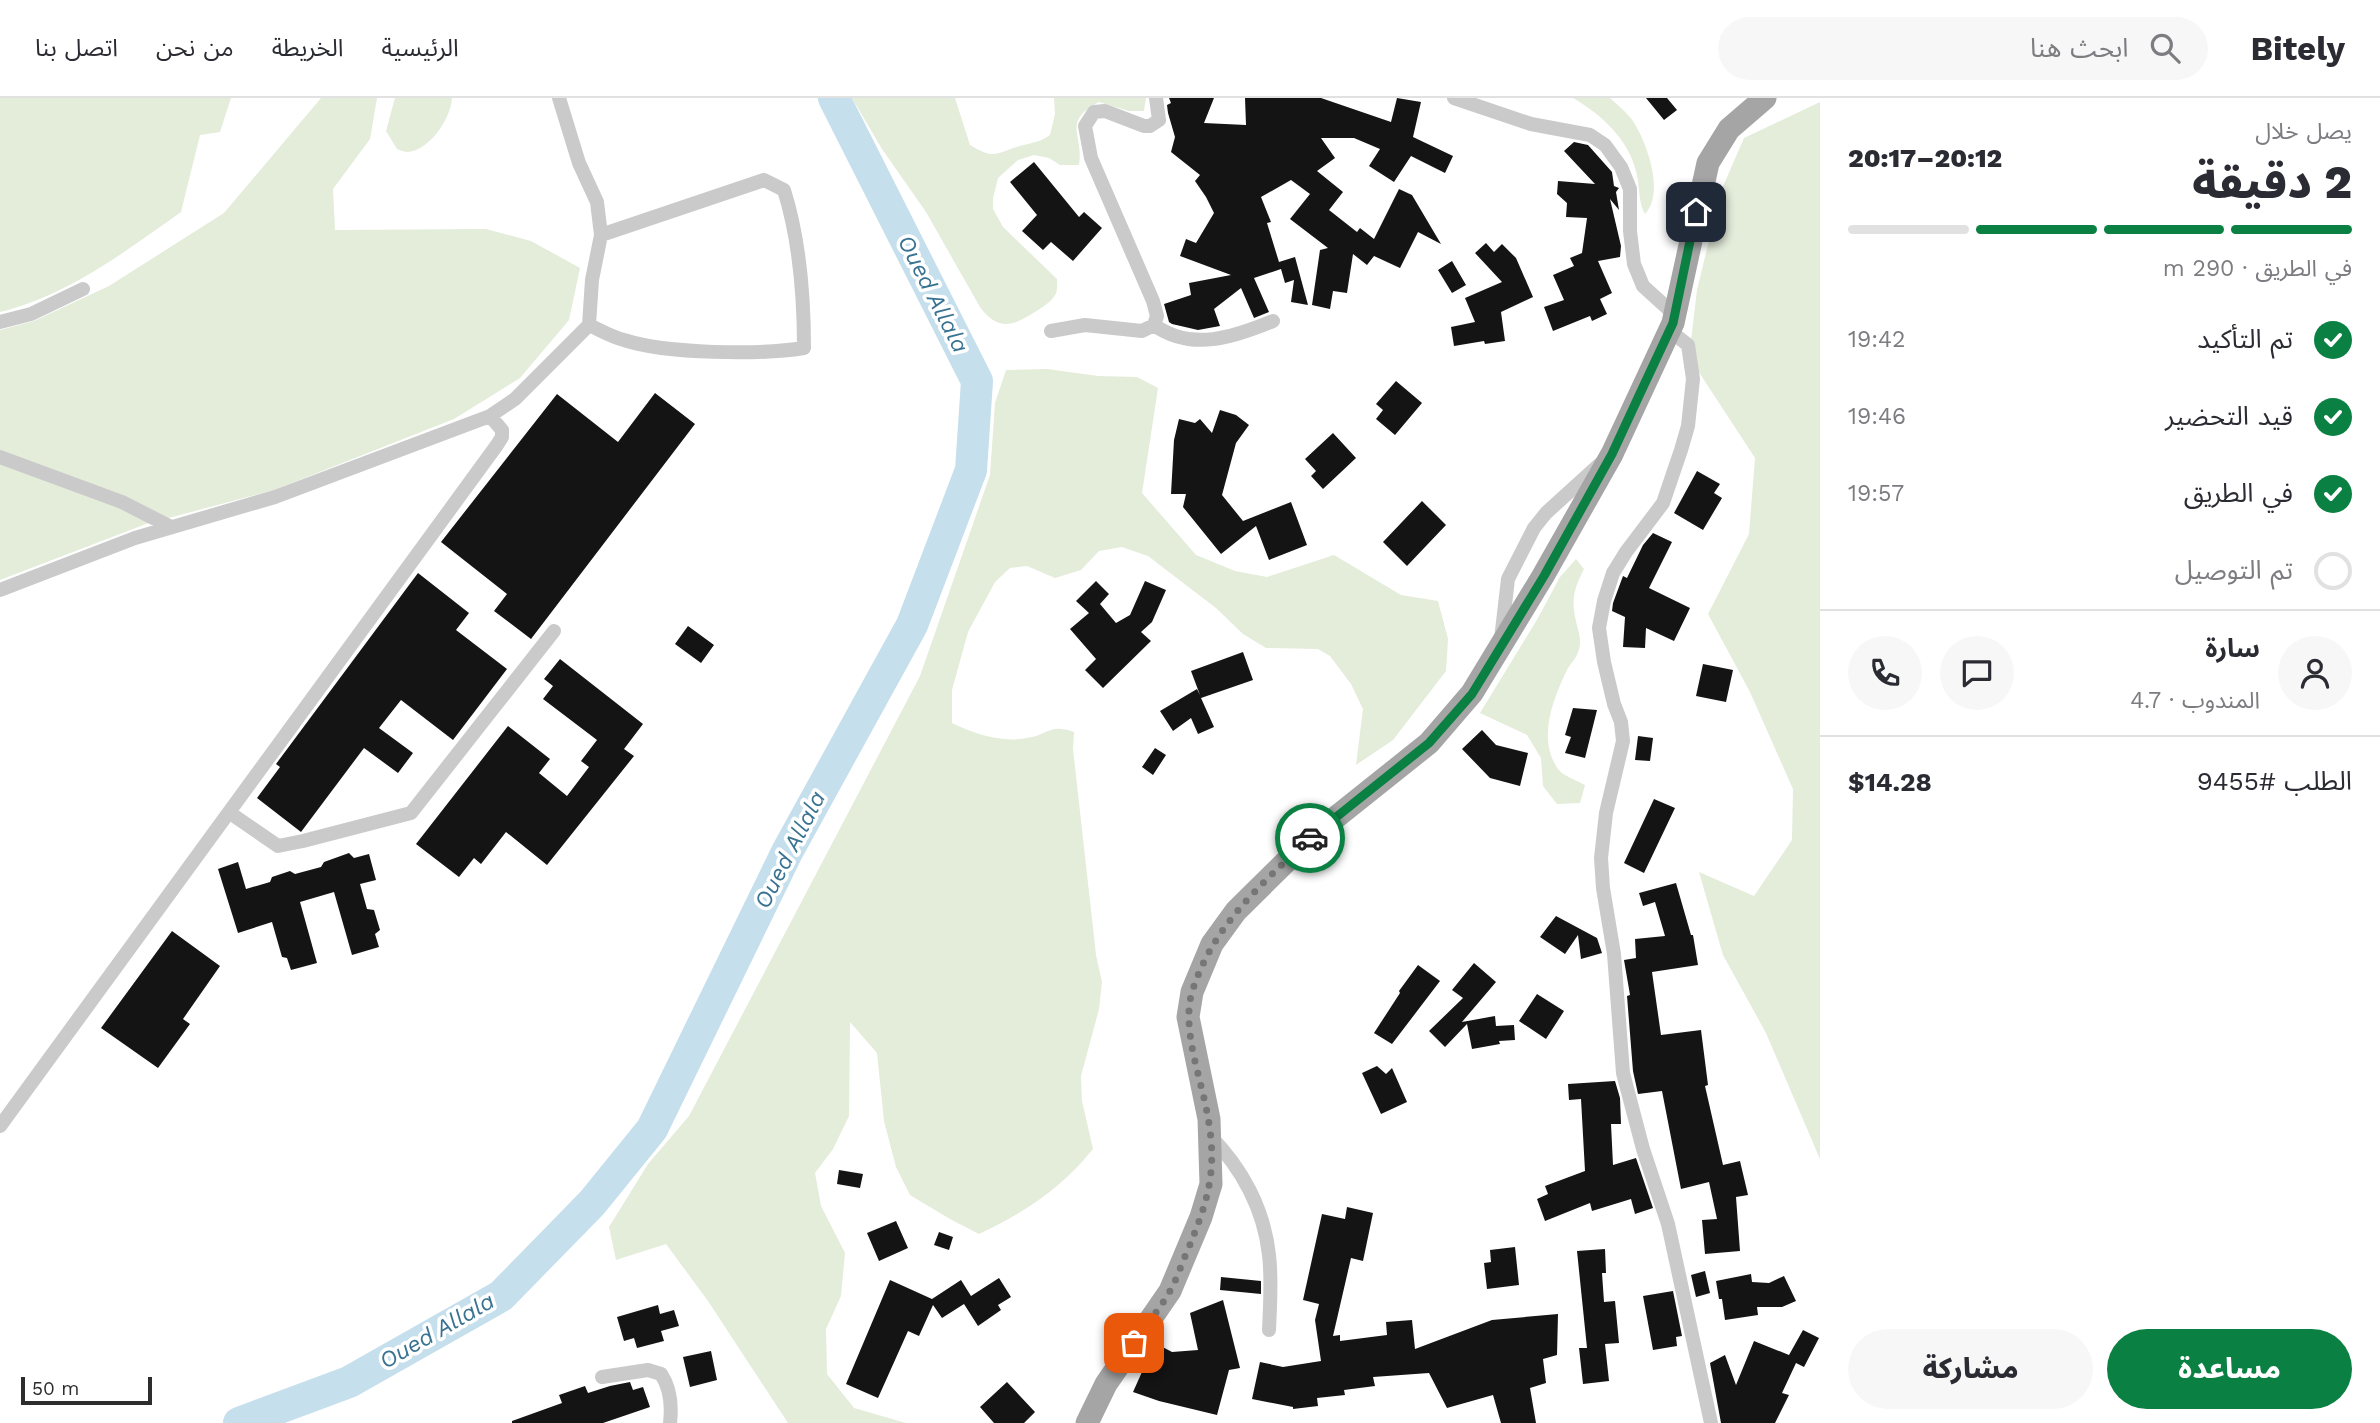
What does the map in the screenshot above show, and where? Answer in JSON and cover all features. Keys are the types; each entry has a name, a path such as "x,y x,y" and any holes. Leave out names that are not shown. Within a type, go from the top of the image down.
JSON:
{"main road":[{"path":"1087,1423 1106,1384 1170,1292 1201,1217 1211,1184 1209,1119 1200,1086 1188,1017 1192,992 1212,944 1236,911 1310,838 1429,743 1472,694 1544,576 1612,454 1672,323 1708,163 1729,129 1765,98"}],"street":[{"path":"0,590 169,526 275,497 490,416 515,400 589,325 592,281 601,235 597,202 579,163 559,98"},
{"path":"1051,331 1085,325 1142,331 1154,325 1157,316 1153,301 1091,158 1085,130 1088,119 1098,111 1105,111 1144,126 1150,125 1158,120 1156,98"},
{"path":"1454,98 1531,124 1590,135 1605,145 1621,167 1630,190 1630,231 1634,264 1643,286 1688,345 1693,379 1688,426 1663,503 1613,573 1599,628 1604,662 1621,722 1623,741 1606,813 1601,858 1602,887 1614,954 1623,1073 1643,1149 1668,1224 1711,1423"},
{"path":"589,325 625,341 679,349 758,351 804,348 804,312 795,226 784,190 764,180 601,235"},
{"path":"0,321 31,314 82,289"},
{"path":"1154,325 1167,334 1185,340 1212,341 1273,321"},
{"path":"0,1126 502,437 499,424 490,416"},
{"path":"1501,646 1503,605 1508,579 1534,528 1546,513 1612,454"},
{"path":"0,457 122,502 169,526"},
{"path":"230,813 278,846 411,813 554,631"},
{"path":"1210,1136 1228,1154 1252,1192 1269,1254 1269,1330"},
{"path":"602,1377 648,1370 661,1374 669,1391 672,1407 670,1423"}],"green space":[{"path":"0,98 231,98 220,132 200,135 181,212 117,257 72,284 25,305 0,312"},
{"path":"321,98 377,98 370,139 333,189 335,230 486,229 531,241 580,268 569,320 520,378 454,419 274,490 146,524 0,580 0,330 34,321 109,286 224,213"},
{"path":"395,98 452,98 448,115 438,132 424,146 408,152 397,149 386,131"},
{"path":"852,98 955,98 970,145 986,153 997,154 1037,142 1050,135 1055,114 1054,98 1146,98 1144,111 1129,111 1099,102 1087,109 1077,123 1079,165 1060,165 1049,158 1034,155 1018,160 998,178 993,209 1003,227 1057,279 1057,292 1049,302 1022,320 1007,324 994,321 980,307 926,212 882,149"},
{"path":"1573,98 1610,98 1633,121 1644,142 1654,181 1651,205 1645,214 1636,171 1627,148 1612,128"},
{"path":"1820,102 1820,1159 1766,1033 1723,955 1699,872 1754,896 1792,840 1793,789 1750,692 1708,614 1749,534 1755,458 1689,357 1697,290 1721,191 1744,138"},
{"path":"1047,369 1098,376 1137,377 1158,388 1142,493 1196,555 1235,571 1267,577 1334,555 1401,595 1438,601 1448,639 1446,671 1393,740 1356,765 1363,709 1351,684 1330,656 1318,649 1266,648 1243,634 1216,608 1148,556 1122,547 1099,551 1081,570 1055,578 1027,566 1010,568 995,582 968,632 952,690 952,723 979,734 1008,739 1034,737 1054,729 1074,732 1073,749 1096,955 1102,982 1099,1009 1081,1076 1082,1101 1093,1149 1069,1176 1041,1198 979,1234 950,1219 910,1195 896,1167 884,1121 877,1053 850,1022 849,1116 833,1149 815,1173 821,1206 845,1253 841,1296 826,1329 827,1374 854,1408 906,1423 788,1423 708,1301 666,1244 616,1260 609,1227 648,1164 689,1116 920,676 990,475 995,403 1006,370"},
{"path":"1576,559 1584,569 1574,599 1580,647 1552,706 1548,732 1552,757 1560,772 1585,785 1580,803 1557,804 1543,786 1541,758 1527,735 1480,713 1560,577"}],"building":[{"path":"1169,98 1214,98 1204,123 1246,125 1245,98 1321,98 1391,122 1397,98 1421,102 1413,137 1453,156 1445,173 1411,156 1394,182 1369,166 1380,149 1354,138 1321,138 1335,158 1317,171 1343,192 1329,210 1357,232 1360,228 1374,239 1399,189 1412,195 1441,244 1418,232 1400,268 1374,256 1367,265 1353,254 1347,293 1333,291 1330,309 1312,305 1320,250 1328,248 1290,219 1310,194 1291,180 1261,197 1271,222 1267,223 1279,262 1295,257 1308,305 1291,302 1294,280 1285,283 1281,269 1254,278 1269,312 1254,318 1241,288 1214,309 1220,326 1198,330 1172,324 1164,304 1191,295 1189,283 1231,275 1180,256 1186,239 1196,243 1214,213 1195,181 1200,175 1171,152 1175,137 1168,113 1167,105 1171,103"},
{"path":"1646,98 1667,98 1677,110 1664,120"},
{"path":"1574,142 1588,145 1612,172 1614,186 1619,188 1616,192 1619,210 1610,199 1621,246 1620,257 1598,261 1612,293 1600,299 1607,314 1592,321 1590,316 1553,331 1544,307 1564,300 1553,275 1574,266 1570,258 1582,253 1587,218 1566,217 1567,203 1557,194 1558,181 1595,184 1564,151"},
{"path":"1034,162 1079,217 1084,212 1102,228 1073,261 1051,242 1043,250 1022,231 1037,215 1010,182"},
{"path":"1486,243 1494,252 1502,244 1516,258 1533,297 1501,312 1505,341 1454,346 1451,327 1475,322 1465,298 1502,282 1475,253"},
{"path":"1452,261 1466,285 1452,293 1438,270"},
{"path":"1396,381 1422,403 1395,435 1376,419 1383,410 1376,404"},
{"path":"655,393 695,424 531,639 494,611 507,594 441,542 557,394 618,442"},
{"path":"1220,410 1236,415 1249,425 1236,443 1222,495 1243,521 1291,502 1307,545 1269,560 1256,526 1221,554 1183,507 1186,494 1171,494 1174,440 1179,419 1195,423 1200,419 1212,433"},
{"path":"1333,433 1356,458 1323,489 1311,476 1316,471 1305,459"},
{"path":"1697,471 1720,484 1714,493 1722,498 1703,530 1674,513"},
{"path":"1422,501 1446,525 1407,566 1383,542"},
{"path":"1653,533 1672,542 1649,588 1690,608 1674,641 1646,628 1645,648 1623,647 1625,617 1612,611 1613,603 1623,576 1627,578 1643,545"},
{"path":"418,573 469,613 456,630 507,669 453,740 401,700 379,728 413,753 398,773 364,748 301,832 257,798 280,767 276,764"},
{"path":"1096,581 1109,594 1100,604 1116,623 1130,615 1145,581 1166,590 1152,622 1141,632 1151,641 1103,688 1085,670 1096,659 1070,629 1089,613 1076,601"},
{"path":"688,626 714,645 701,663 675,644"},
{"path":"1243,652 1253,680 1201,698 1214,727 1198,734 1191,718 1173,731 1160,711 1197,689 1200,695 1191,671"},
{"path":"560,659 643,724 624,749 634,756 547,865 506,832 481,864 474,858 459,877 416,844 508,726 550,759 539,773 567,796 589,767 581,761 597,740 543,699 553,686 544,679"},
{"path":"1703,664 1733,670 1726,702 1696,696"},
{"path":"1573,708 1597,710 1585,758 1565,753 1571,737 1565,735"},
{"path":"1482,730 1496,745 1528,753 1520,786 1490,778 1462,749"},
{"path":"1638,736 1653,738 1650,761 1635,760"},
{"path":"1155,748 1166,755 1153,775 1142,767"},
{"path":"1654,799 1675,808 1644,873 1624,863"},
{"path":"349,853 354,858 369,854 376,880 360,884 367,909 374,910 380,930 375,934 379,947 352,955 334,892 300,902 317,963 291,970 287,958 282,957 272,922 238,933 218,869 238,862 246,889 270,882 272,877 290,871 295,874 321,867 324,862"},
{"path":"1676,883 1693,935 1698,965 1652,972 1661,1035 1701,1030 1708,1085 1705,1086 1723,1165 1740,1161 1748,1195 1736,1197 1740,1251 1705,1254 1702,1220 1717,1219 1709,1182 1681,1189 1662,1091 1638,1094 1633,1071 1627,996 1630,995 1624,960 1636,958 1635,939 1665,936 1655,902 1643,906 1639,893"},
{"path":"1556,916 1597,938 1602,953 1581,959 1578,935 1565,954 1540,937"},
{"path":"172,931 220,966 183,1019 190,1024 158,1068 101,1028"},
{"path":"1474,963 1496,982 1462,1022 1495,1016 1496,1026 1514,1025 1515,1040 1499,1041 1500,1044 1472,1049 1467,1024 1445,1047 1429,1031 1463,998 1452,990"},
{"path":"1418,965 1440,981 1392,1044 1374,1033"},
{"path":"1537,994 1564,1011 1546,1039 1519,1021"},
{"path":"1377,1066 1386,1074 1392,1068 1407,1102 1381,1114 1362,1073"},
{"path":"1615,1081 1620,1098 1621,1124 1611,1124 1613,1165 1636,1158 1653,1208 1635,1214 1631,1199 1592,1211 1590,1203 1545,1221 1537,1199 1548,1194 1545,1186 1585,1171 1581,1099 1569,1100 1568,1084"},
{"path":"839,1170 863,1174 860,1188 837,1184"},
{"path":"1347,1207 1373,1213 1363,1261 1351,1258 1333,1336 1340,1335 1340,1341 1387,1335 1386,1322 1412,1320 1415,1349 1492,1320 1558,1314 1557,1355 1543,1359 1546,1383 1530,1388 1536,1423 1501,1423 1493,1395 1447,1408 1429,1373 1373,1377 1375,1386 1344,1390 1345,1395 1317,1398 1318,1406 1293,1409 1252,1399 1260,1362 1283,1367 1321,1361 1315,1320 1319,1304 1303,1300 1322,1214 1345,1219"},
{"path":"896,1221 908,1248 879,1261 867,1233"},
{"path":"939,1232 953,1237 949,1250 934,1245"},
{"path":"1515,1247 1519,1285 1487,1289 1484,1263 1491,1262 1490,1250"},
{"path":"1605,1249 1606,1273 1602,1273 1604,1302 1615,1301 1619,1343 1605,1344 1609,1381 1583,1384 1579,1348 1587,1348 1577,1251"},
{"path":"1705,1271 1710,1293 1696,1297 1691,1275"},
{"path":"1751,1274 1752,1282 1769,1283 1784,1276 1796,1301 1782,1307 1757,1307 1758,1315 1725,1320 1716,1281"},
{"path":"1221,1277 1261,1281 1261,1294 1220,1290"},
{"path":"999,1278 1011,1297 998,1305 1001,1310 978,1326 964,1304 942,1318 933,1305 919,1336 908,1331 878,1398 846,1384 890,1280 932,1299 961,1280 971,1296"},
{"path":"1673,1291 1682,1336 1676,1337 1677,1346 1653,1350 1643,1296"},
{"path":"1223,1300 1240,1368 1229,1370 1217,1415 1133,1392 1155,1343 1172,1352 1198,1350 1190,1313"},
{"path":"658,1305 660,1314 674,1310 679,1326 661,1331 664,1341 637,1348 634,1338 624,1341 617,1317"},
{"path":"1803,1330 1819,1338 1804,1367 1796,1363 1782,1393 1789,1395 1775,1423 1721,1423 1710,1363 1725,1355 1736,1385 1754,1341 1789,1355"},
{"path":"711,1351 717,1380 690,1387 683,1357"},
{"path":"630,1382 633,1390 643,1387 650,1407 603,1423 512,1423 562,1403 559,1395 585,1386 588,1393"},
{"path":"1007,1382 1035,1412 1024,1423 994,1423 980,1407"}],"waterway":[{"name":"Oued Allala","path":"239,1423 349,1382 501,1296 592,1203 652,1129 787,852 912,625 971,470 977,381 834,98"}],"way so far":[{"path":"1134,1343 1170,1292 1201,1217 1211,1184 1209,1119 1200,1086 1188,1017 1192,992 1212,944 1236,911 1310,838"}],"route":[{"path":"1310,838 1429,743 1472,694 1544,576 1612,454 1673,323 1696,212"}]}
